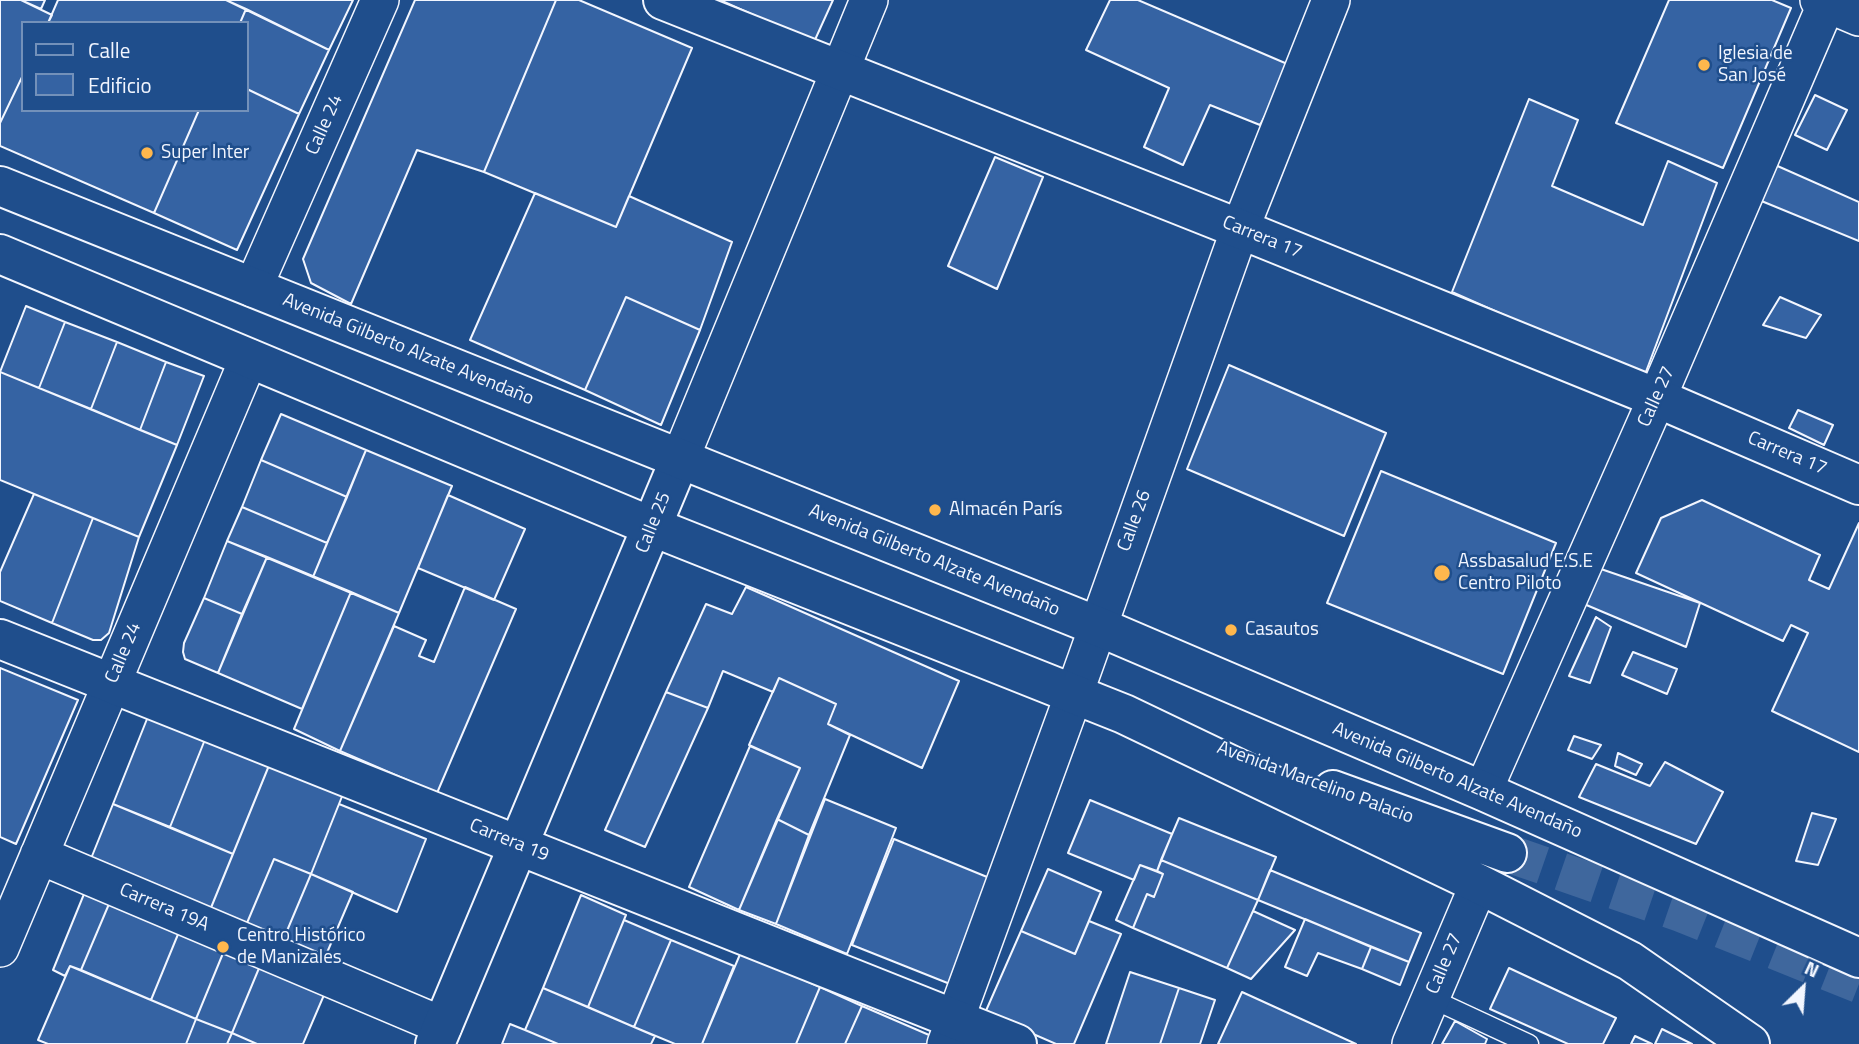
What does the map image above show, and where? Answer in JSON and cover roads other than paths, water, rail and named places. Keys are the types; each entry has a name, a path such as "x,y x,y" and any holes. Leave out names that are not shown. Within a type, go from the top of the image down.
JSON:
{"main road":[{"name":"Carrera 17","path":"663,0 1657,398 1859,485"},
{"name":"Avenida Gilberto Alzate Avendaño","path":"0,186 1097,626 1483,791 1859,958"},
{"path":"0,254 653,527 1124,714 1479,884 1630,961 1750,1044"},
{"name":"Calle 25","path":"439,1035 680,459"},
{"name":"Carrera 19","path":"0,639 518,845 952,1032 1017,1044"},
{"name":"Avenida Marcelino Palacio","path":"1124,714 1507,853"}],"street":[{"name":"Calle 24","path":"253,288 380,0"},
{"name":"Calle 25","path":"680,459 869,0"},
{"name":"Calle 26","path":"952,1032 1240,229 1331,0"},
{"name":"Calle 27","path":"1483,791 1833,5"},
{"name":"Calle 24","path":"0,948 249,358"},
{"name":"Carrera 19A","path":"39,855 439,1035"},
{"name":"Calle 27","path":"1411,1044 1479,884"}],"lane":[{"path":"1430,998 1528,1044"}],"tunnel":[{"path":"1507,853 1681,913 1859,984"}],"place":[{"name":"Iglesia de San José","path":"1704,65"},
{"name":"Super Inter","path":"147,153"},
{"name":"Almacén París","path":"935,510"},
{"name":"Assbasalud E.S.E Centro Piloto","path":"1442,573"},
{"name":"Casautos","path":"1231,630"},
{"name":"Centro Histórico de Manizales","path":"223,947"}]}
